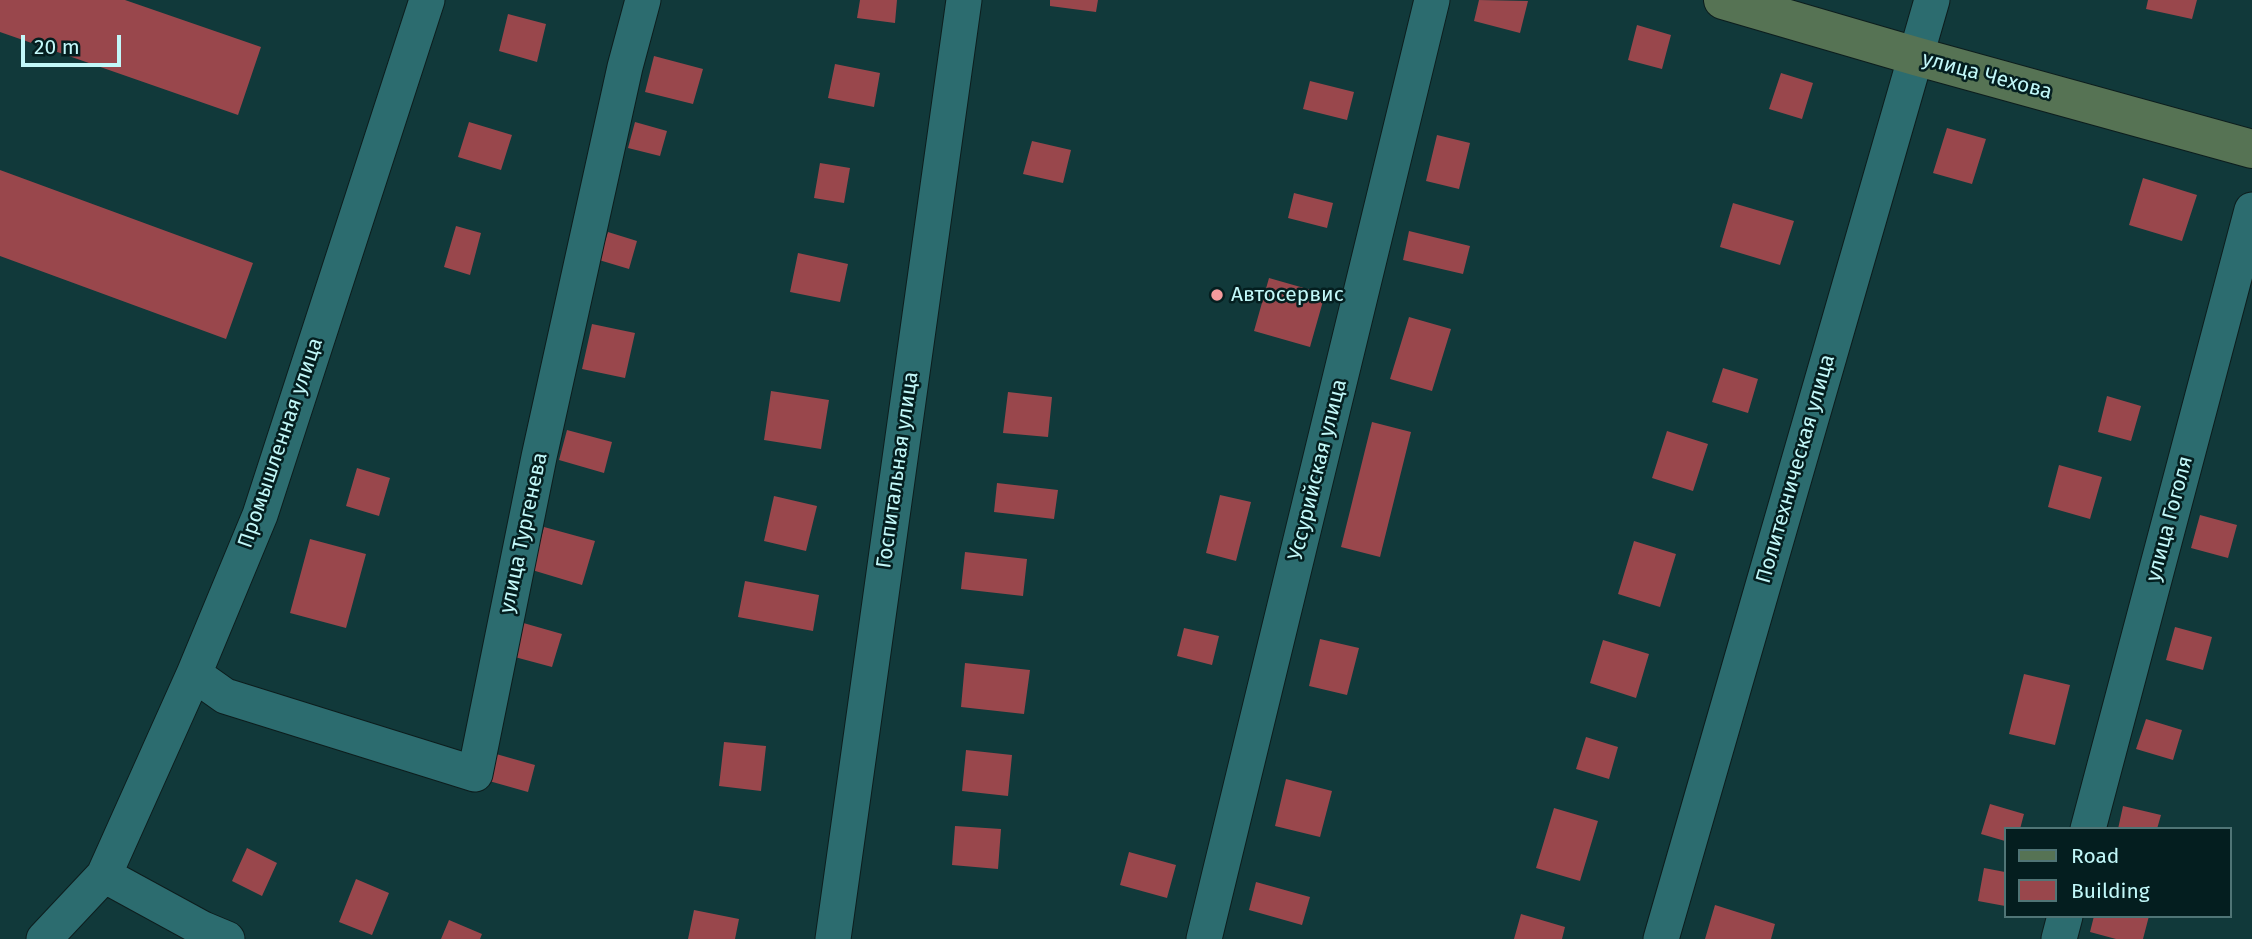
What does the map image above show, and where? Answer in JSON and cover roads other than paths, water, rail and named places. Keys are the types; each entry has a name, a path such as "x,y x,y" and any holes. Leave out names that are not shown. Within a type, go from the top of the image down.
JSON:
{"main road":[{"name":"улица Чехова","path":"1723,0 1915,57 2252,149"}],"street":[{"name":"Промышленная улица","path":"44,939 104,874 194,674 260,515 427,0"},
{"name":"улица Тургенева","path":"194,674 225,696 475,774 548,416 625,67 643,0"},
{"name":"Госпитальная улица","path":"833,939 964,0"},
{"name":"Уссурийская улица","path":"1204,939 1432,0"},
{"name":"Политехническая улица","path":"1661,939 1932,0"},
{"name":"улица Гоголя","path":"2089,827 2252,210"},
{"path":"104,874 202,929 227,939"},
{"path":"2059,939 2064,918"}],"place":[{"name":"Автосервис","path":"1217,295"}]}
